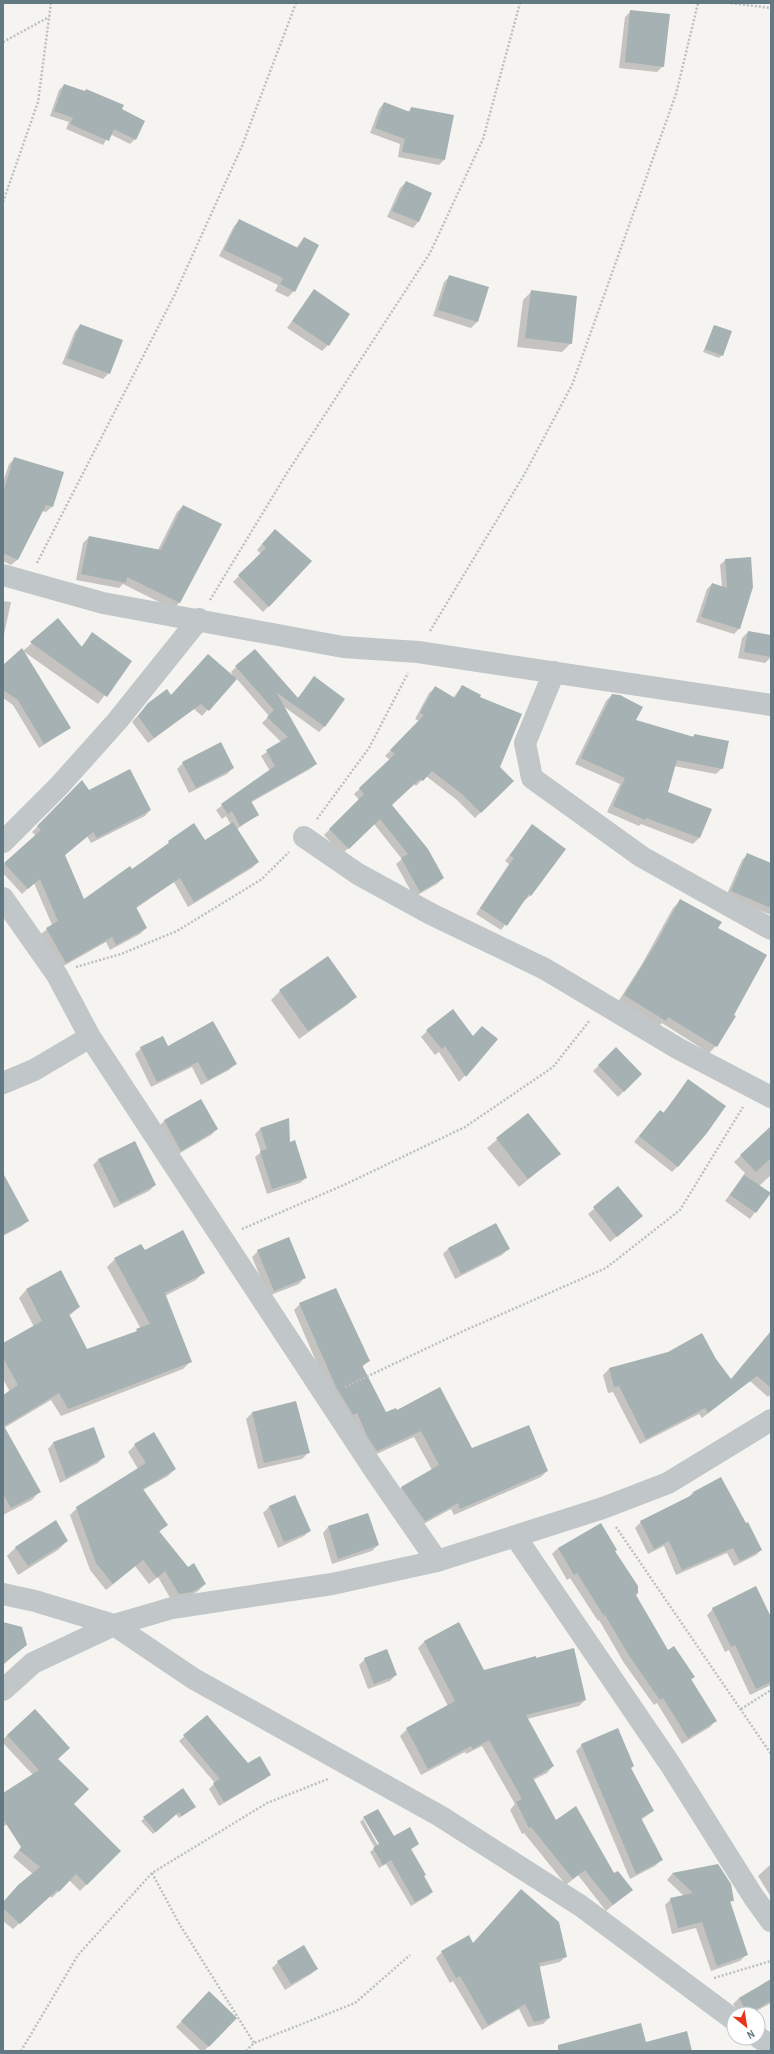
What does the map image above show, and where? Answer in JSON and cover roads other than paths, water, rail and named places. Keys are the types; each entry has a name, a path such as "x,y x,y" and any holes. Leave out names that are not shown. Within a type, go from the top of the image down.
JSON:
{"street":[{"path":"3,575 103,602 343,647 418,652 771,705"},
{"path":"3,842 59,786 118,720 199,619"},
{"path":"554,672 525,743 532,778 642,857 771,929"},
{"path":"304,837 358,874 431,914 545,969 679,1049 763,1093"},
{"path":"3,898 57,974 90,1037 436,1561"},
{"path":"3,1083 34,1070 90,1037"},
{"path":"3,1690 33,1663 114,1625 172,1608 332,1584 436,1561 603,1508 668,1483 771,1420"},
{"path":"515,1536 670,1764 752,1896 771,1921"},
{"path":"3,1594 35,1601 114,1625 194,1679 440,1816 580,1906 726,2014"}]}
